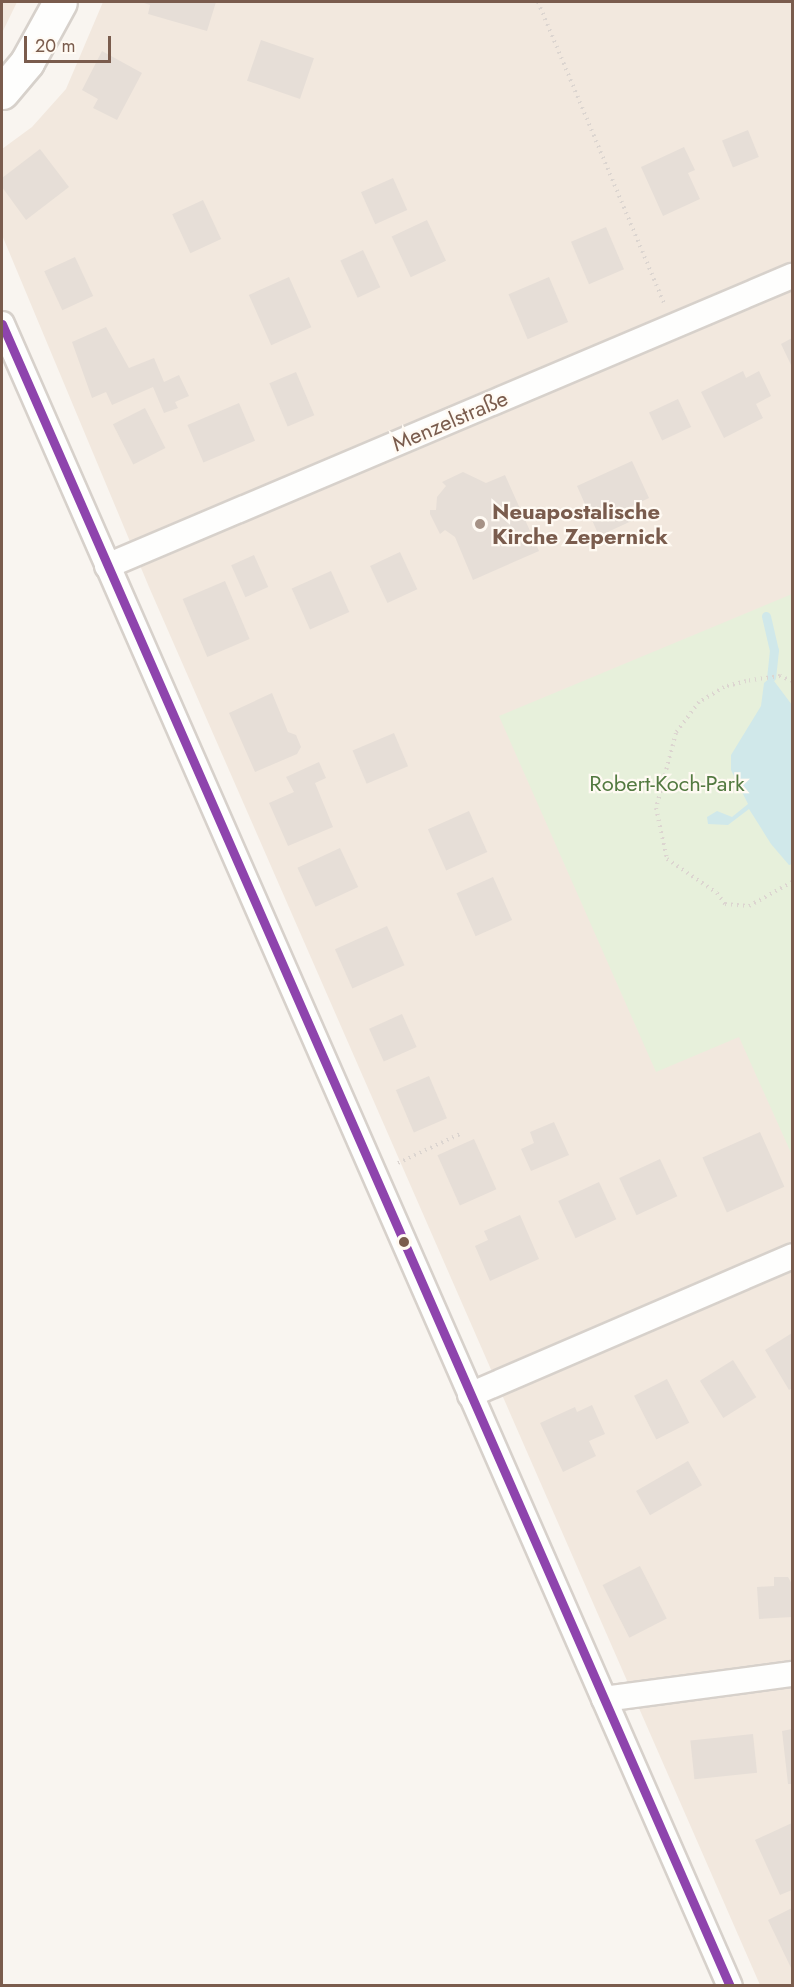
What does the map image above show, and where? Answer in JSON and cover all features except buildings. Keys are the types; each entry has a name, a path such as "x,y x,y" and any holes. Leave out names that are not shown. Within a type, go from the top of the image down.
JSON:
{"street":[{"path":"2,92 27,62 60,2"},
{"name":"Menzelstraße","path":"107,566 792,276"},
{"path":"2,324 730,1986"},
{"path":"470,1395 792,1256"},
{"path":"604,1699 792,1674"}],"path":[{"path":"538,2 673,325"},
{"path":"792,681 780,676 746,681 724,687 699,702 676,733 656,808 667,859 717,893 725,904 749,906 792,882"},
{"path":"373,1174 462,1133"}],"shaded area":[{"path":"2,2 17,2 2,33"},
{"path":"103,2 792,2 792,1985 760,1985 149,587 2,235 2,149 32,127 66,89"}],"green space":[{"name":"Robert-Koch-Park","path":"792,594 792,1155 739,1037 656,1072 499,716"}],"water":[{"path":"771,677 792,705 792,864 789,865 771,844 749,809 728,825 708,824 707,817 717,811 732,817 748,804 731,770 731,755 761,706 764,683"}],"waterway":[{"path":"766,616 774,650 771,677"}],"transit line":[{"path":"2,324 730,1986"}],"place":[{"name":"Neuapostalische Kirche Zepernick","path":"480,524"}]}
